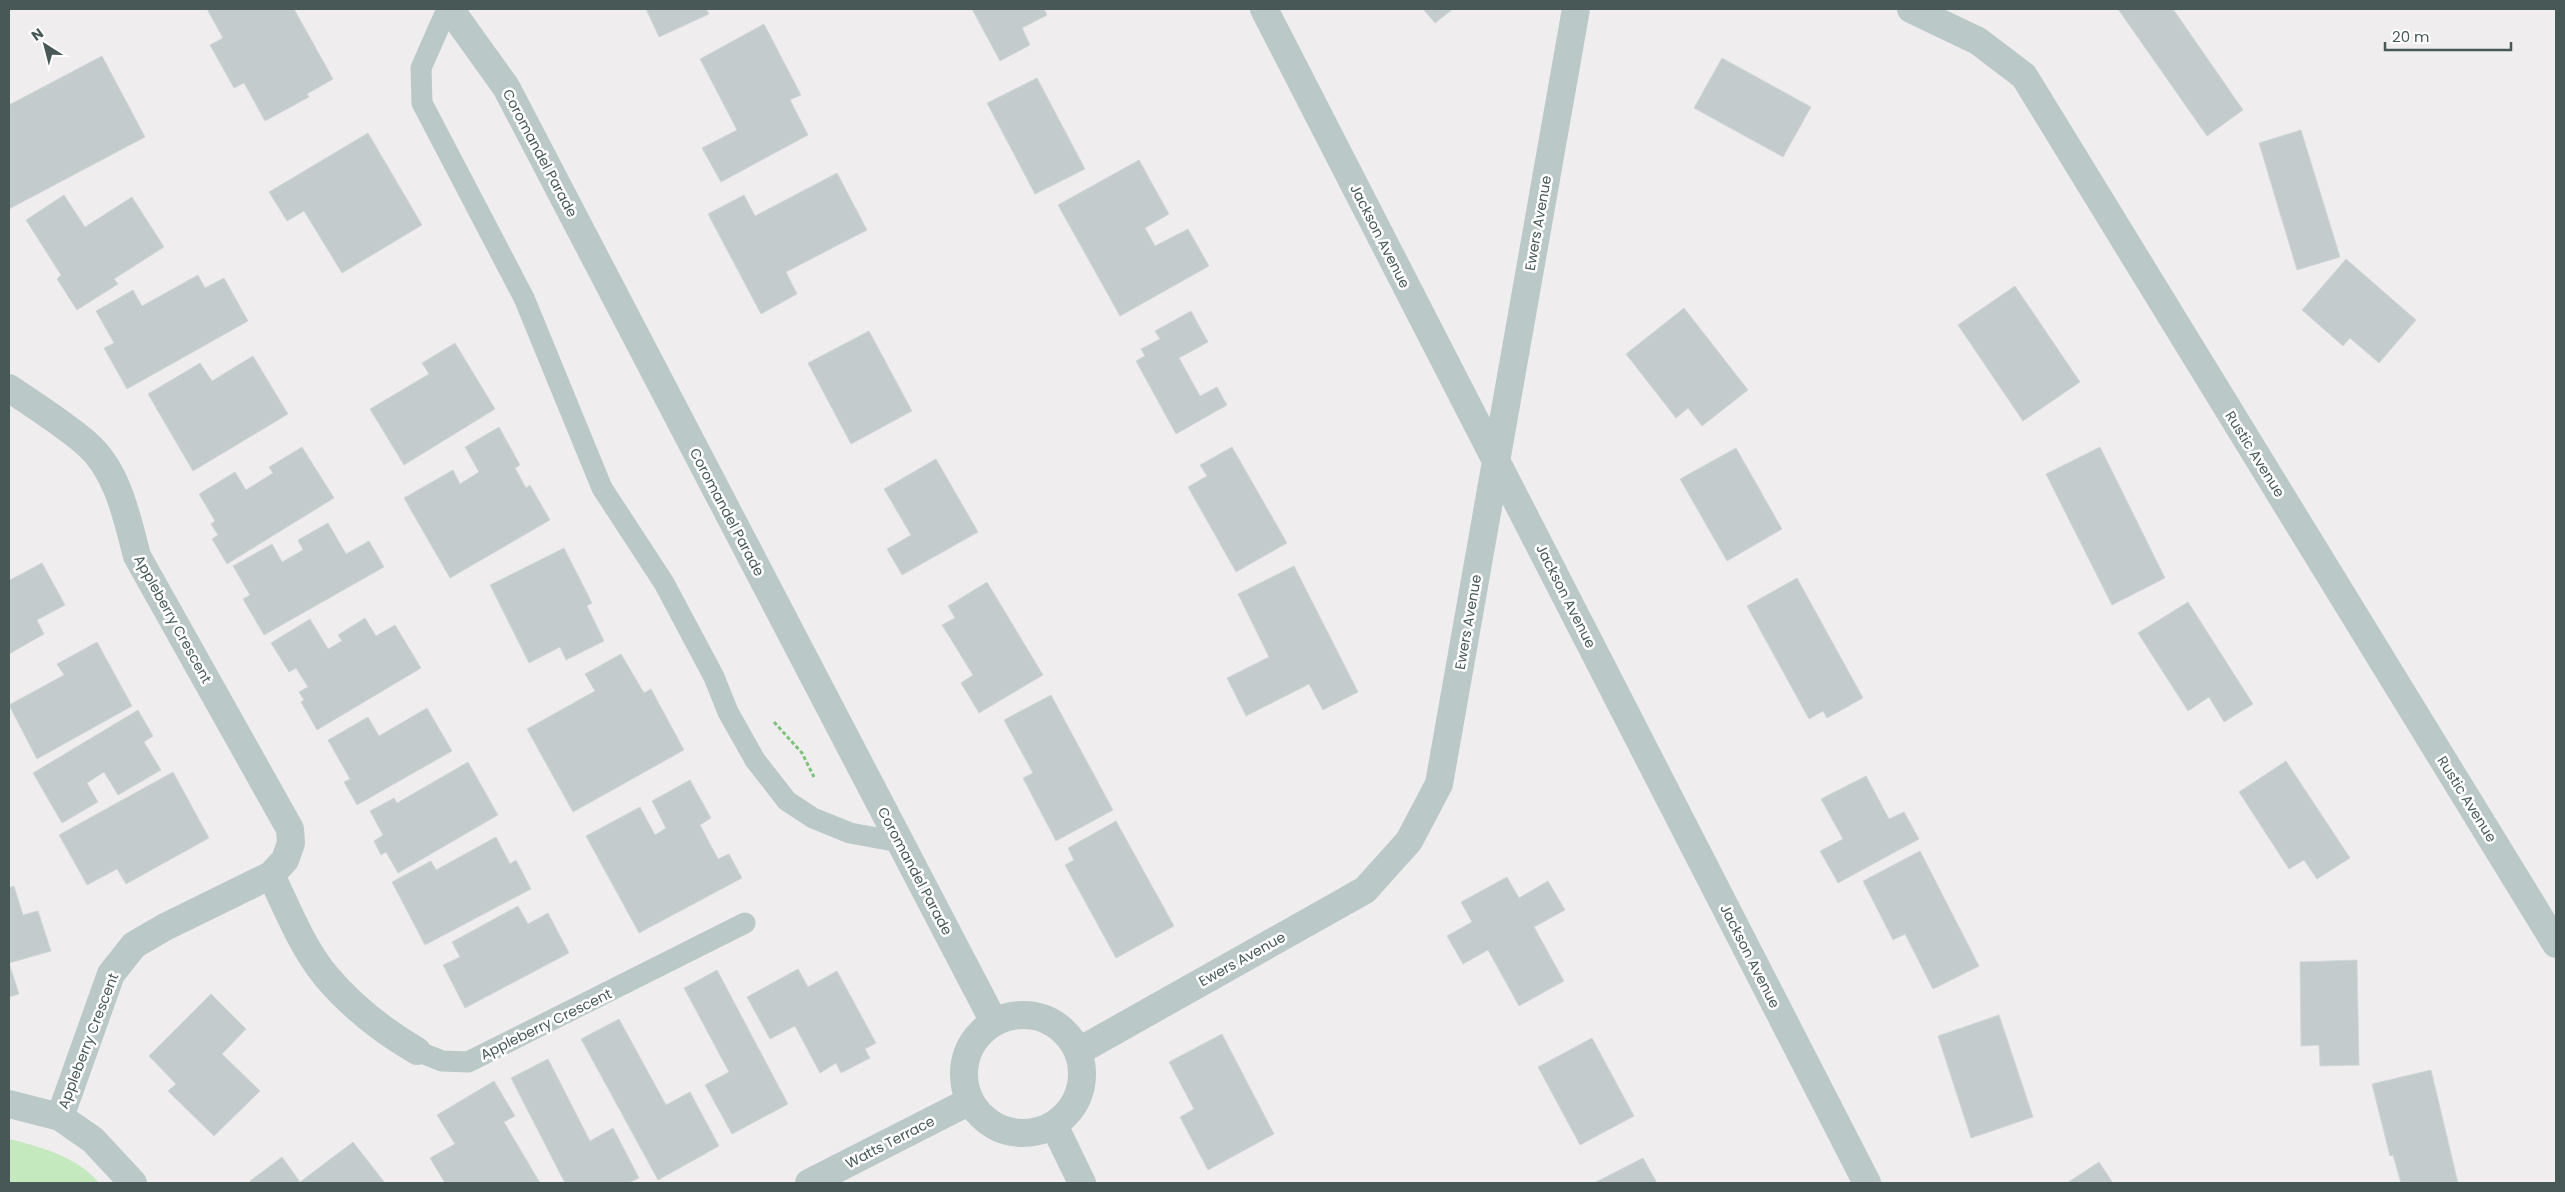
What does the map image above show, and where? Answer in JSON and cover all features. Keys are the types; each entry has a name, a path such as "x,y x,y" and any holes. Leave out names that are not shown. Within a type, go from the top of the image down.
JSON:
{"street":[{"name":"Coromandel Parade","path":"449,9 506,87 994,1022"},
{"name":"Jackson Avenue","path":"1264,9 1867,1183"},
{"name":"Ewers Avenue","path":"1079,1051 1365,890 1409,842 1439,784 1576,9"},
{"name":"Rustic Avenue","path":"1911,9 1978,41 2024,76 2556,944"},
{"name":"Appleberry Crescent","path":"9,388 88,445 106,468 125,507 137,556 290,829 291,843 285,860 271,875 165,927 134,945 112,974 60,1117"},
{"name":"Appleberry Crescent","path":"271,875 309,950 325,975 386,1033 417,1051"},
{"path":"1013,1015 1032,1015 1052,1022 1068,1034 1079,1051 1083,1068 1082,1085 1076,1101 1067,1115 1054,1126 1035,1133 1016,1134 997,1128 981,1117 970,1101 964,1084 964,1066 969,1049 979,1034 994,1022 1013,1015"},
{"name":"Watts Terrace","path":"809,1183 970,1101"},
{"path":"9,1104 60,1117 93,1140 133,1183"},
{"path":"1054,1126 1082,1183"}],"lane":[{"path":"449,9 421,68 422,103 524,298 602,488 664,583 714,677 728,712 755,760 787,800 813,818 850,833 899,842"},
{"name":"Appleberry Crescent","path":"417,1051 442,1061 468,1062 746,923"}],"path":[{"path":"771,719 802,753 817,785"}],"green space":[{"path":"9,1139 58,1154 81,1166 99,1183 9,1183"}],"building":[{"path":"207,9 294,9 333,79 307,94 309,97 265,121 244,83 234,88 210,45 223,38"},
{"path":"646,9 706,9 709,14 659,37"},
{"path":"972,9 1044,9 1047,15 1022,28 1030,45 1000,61"},
{"path":"1423,9 1453,9 1435,23"},
{"path":"2118,9 2173,9 2243,110 2207,136"},
{"path":"764,24 801,95 790,100 808,135 721,182 702,148 737,130 700,59"},
{"path":"102,56 145,137 9,209 9,105"},
{"path":"1722,58 1811,107 1783,157 1694,108"},
{"path":"1037,78 1085,169 1035,194 987,103"},
{"path":"2301,130 2340,257 2297,270 2259,143"},
{"path":"368,133 422,225 342,273 304,211 287,221 269,192"},
{"path":"1139,160 1169,214 1145,228 1155,246 1188,229 1209,266 1120,316 1058,205"},
{"path":"837,173 867,230 786,272 797,294 761,314 708,214 744,195 755,216"},
{"path":"64,195 85,227 132,197 164,247 114,279 118,284 77,310 57,279 61,275 26,220"},
{"path":"2346,259 2416,320 2379,363 2350,338 2343,346 2302,310"},
{"path":"198,275 205,288 224,278 248,321 127,389 104,348 114,343 96,311 133,290 142,306"},
{"path":"2015,286 2080,382 2023,421 1958,325"},
{"path":"1684,308 1748,390 1702,426 1688,408 1676,418 1626,354"},
{"path":"1191,311 1208,342 1179,358 1200,396 1217,387 1227,405 1176,434 1136,361 1145,356 1141,349 1160,339 1155,331"},
{"path":"869,331 912,411 851,444 808,363"},
{"path":"455,343 495,409 404,465 370,409 429,374 422,363"},
{"path":"253,356 288,414 193,471 148,394 200,363 212,381"},
{"path":"499,427 520,465 515,468 526,488 530,485 550,520 450,578 404,498 453,470 460,484 479,472 465,447"},
{"path":"302,447 334,498 227,564 212,539 218,535 211,524 215,521 199,494 235,472 246,490 273,473 269,467"},
{"path":"1232,447 1287,543 1236,572 1188,487 1207,476 1200,465"},
{"path":"2100,447 2165,578 2112,605 2046,474"},
{"path":"1736,448 1782,529 1727,561 1680,479"},
{"path":"936,459 978,532 902,575 887,549 911,535 884,489"},
{"path":"328,523 346,554 369,541 384,567 264,635 243,599 250,595 233,566 272,544 282,562 303,550 298,540"},
{"path":"564,548 592,603 587,606 604,641 566,660 560,647 529,663 490,585"},
{"path":"42,563 65,605 37,620 44,634 9,654 9,578 10,580"},
{"path":"1294,566 1358,692 1323,710 1309,684 1246,716 1227,678 1269,657 1238,594"},
{"path":"1797,578 1863,698 1827,718 1823,711 1809,719 1747,606"},
{"path":"987,582 1043,675 979,713 961,683 973,675 942,625 955,618 948,606"},
{"path":"2188,602 2253,704 2224,722 2209,697 2188,711 2138,633"},
{"path":"365,618 376,636 395,625 421,668 317,730 301,702 304,700 299,692 308,687 296,668 289,672 271,643 310,619 328,649 342,641 338,635"},
{"path":"97,642 132,706 37,759 9,705 64,675 57,664"},
{"path":"621,654 644,693 651,689 684,750 573,812 527,729 595,691 585,674"},
{"path":"1051,695 1113,810 1056,841 1023,778 1033,773 1004,720"},
{"path":"427,708 452,751 357,805 344,782 350,779 328,740 368,717 379,736"},
{"path":"138,710 153,736 144,742 161,770 118,795 104,772 87,783 98,802 62,823 33,773"},
{"path":"2286,761 2350,858 2317,879 2304,860 2289,869 2239,792"},
{"path":"468,762 498,815 398,873 386,852 381,855 374,841 383,835 370,811 394,798 397,803"},
{"path":"173,772 209,838 126,884 117,869 87,885 59,835"},
{"path":"1866,776 1889,819 1904,812 1919,839 1838,883 1820,851 1843,839 1821,799"},
{"path":"690,780 711,818 700,825 718,859 729,854 742,878 639,933 586,836 640,807 655,835 666,828 652,801"},
{"path":"1116,821 1174,926 1116,958 1065,865 1074,860 1068,848"},
{"path":"496,837 510,864 516,860 531,889 425,945 392,882 431,861 436,870"},
{"path":"1920,851 1979,966 1933,989 1905,934 1893,940 1863,881"},
{"path":"1507,877 1519,898 1548,881 1565,910 1534,927 1564,981 1519,1006 1488,950 1463,964 1447,936 1472,922 1461,902"},
{"path":"14,886 23,915 38,911 51,951 9,963 9,888"},
{"path":"518,906 528,924 548,913 569,953 465,1008 443,965 460,957 452,942"},
{"path":"2357,960 2359,1065 2320,1066 2319,1045 2301,1046 2300,962"},
{"path":"9,963 19,994 9,997"},
{"path":"798,969 808,987 837,971 876,1043 865,1049 870,1058 841,1073 836,1063 820,1073 795,1026 770,1039 747,997"},
{"path":"717,970 788,1104 732,1134 705,1085 729,1072 684,988"},
{"path":"211,994 246,1029 222,1054 260,1091 214,1136 168,1091 176,1084 149,1056"},
{"path":"1999,1015 2033,1117 1971,1138 1938,1036"},
{"path":"619,1019 666,1105 690,1092 719,1146 658,1180 581,1039"},
{"path":"1222,1034 1274,1134 1208,1170 1180,1117 1194,1109 1169,1062"},
{"path":"1592,1038 1634,1116 1580,1145 1538,1067"},
{"path":"548,1059 590,1141 613,1128 639,1178 628,1183 565,1183 511,1078"},
{"path":"2431,1070 2458,1183 2401,1183 2393,1155 2390,1156 2372,1084"},
{"path":"494,1081 515,1116 504,1122 540,1183 445,1183 430,1158 455,1144 437,1115"},
{"path":"353,1142 385,1183 252,1183 250,1181 282,1157 300,1182"},
{"path":"1643,1158 1657,1183 1594,1183"},
{"path":"2099,1162 2113,1183 2067,1183"}]}
